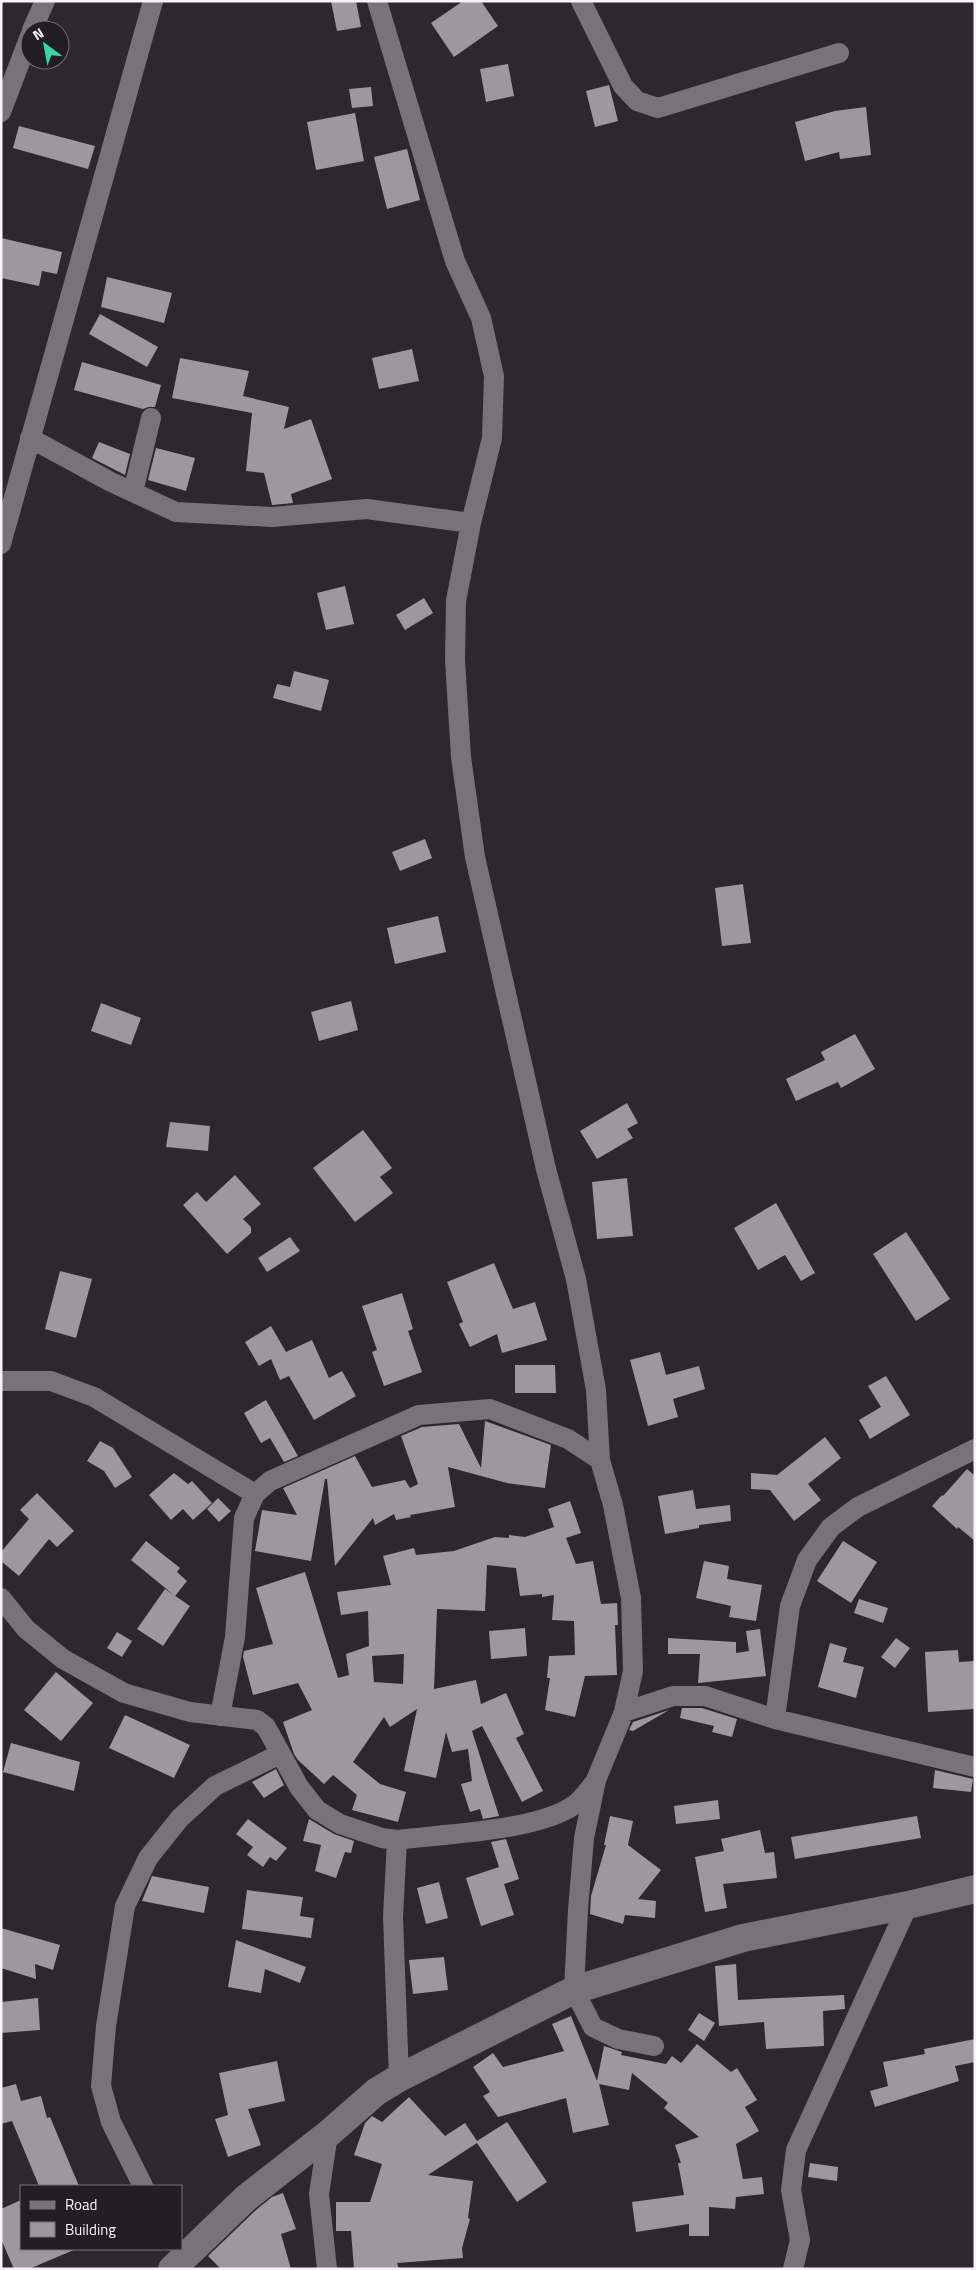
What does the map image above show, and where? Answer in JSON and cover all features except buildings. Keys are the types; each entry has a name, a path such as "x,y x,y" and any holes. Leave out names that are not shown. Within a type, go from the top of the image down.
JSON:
{"street":[{"path":"36,20 45,1"},
{"path":"1,544 153,1"},
{"path":"377,1 455,261 481,318 494,376 492,438 471,523 456,601 455,660 463,776 475,858 546,1169 576,1279 596,1390 600,1460 612,1505 631,1598 633,1671 624,1712 596,1780 584,1838 574,1990 593,2027 618,2039 654,2046"},
{"path":"581,1 623,86 637,100 658,108 839,53"},
{"path":"1,112 20,62"},
{"path":"132,492 151,418"},
{"path":"30,438 132,492 176,512 272,516 367,509 471,523"},
{"path":"1,1381 51,1381 94,1397 255,1494"},
{"path":"220,1716 235,1638 244,1518 255,1494 270,1481 419,1415 490,1410 568,1439 600,1460"},
{"path":"776,1719 790,1606 807,1560 831,1527 858,1507 975,1449"},
{"path":"1,1598 26,1629 63,1660 124,1693 190,1712 257,1720 266,1727 299,1787 317,1810 340,1824 382,1838 397,1840 507,1827 560,1814 576,1804 596,1780"},
{"path":"624,1712 673,1696 705,1696 776,1719 975,1768"},
{"path":"142,2185 111,2122 101,2086 106,2026 125,1906 148,1858 180,1818 216,1786 280,1754"},
{"path":"397,1840 392,1917 399,2078"},
{"path":"178,2258 246,2198 328,2134 376,2092 399,2078 574,1990 743,1938 908,1905 975,1889"},
{"path":"793,2269 800,2240 792,2190 796,2150 859,2016 908,1905"},
{"path":"327,2269 319,2194 328,2134"}]}
